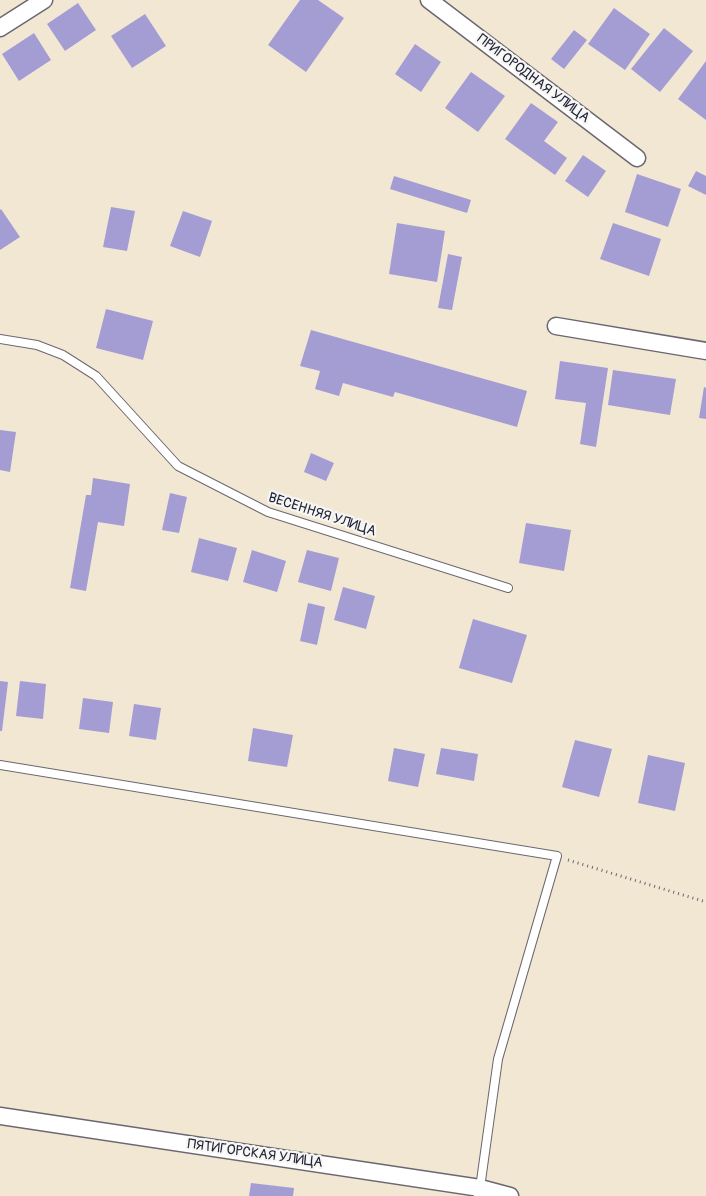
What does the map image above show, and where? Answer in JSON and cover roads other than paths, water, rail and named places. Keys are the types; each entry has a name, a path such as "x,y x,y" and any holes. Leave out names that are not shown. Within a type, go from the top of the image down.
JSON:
{"street":[{"path":"0,28 44,0"},
{"name":"ПРИГОРОДНАЯ УЛИЦА","path":"429,0 637,158"},
{"path":"556,326 706,351"},
{"name":"ПЯТИГОРСКАЯ УЛИЦА","path":"0,1116 510,1196"}],"lane":[{"name":"ВЕСЕННЯЯ УЛИЦА","path":"0,339 37,345 63,355 79,365 96,376 178,466 268,512 508,588"},
{"path":"0,765 557,856 498,1059 479,1192"}]}
